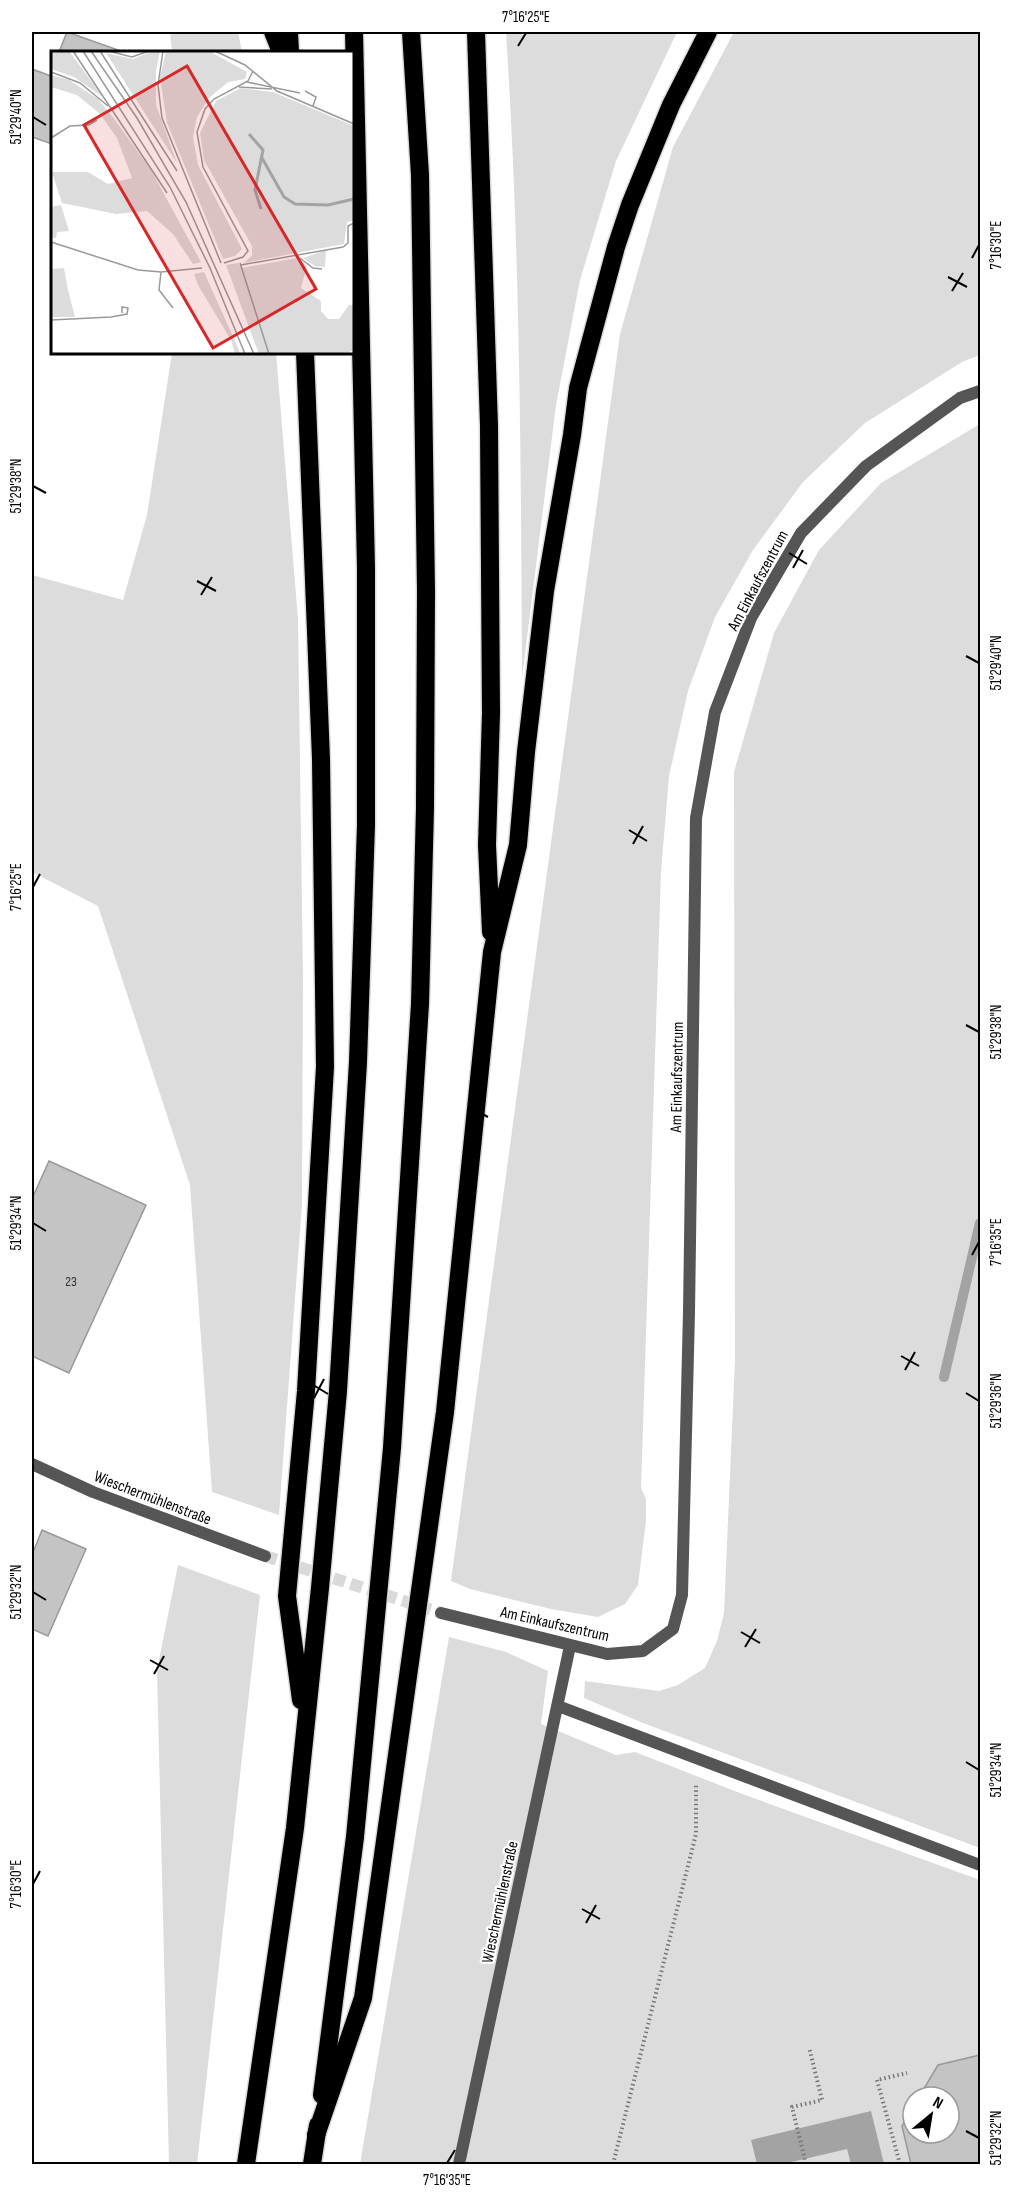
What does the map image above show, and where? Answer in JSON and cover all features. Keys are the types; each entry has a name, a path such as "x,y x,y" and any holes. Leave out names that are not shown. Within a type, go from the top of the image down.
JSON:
{"highway":[{"path":"273,32 281,51"},
{"path":"289,32 290,51"},
{"path":"246,2164 295,1828 320,1588 338,1390 358,1062 366,837 366,568 354,32"},
{"path":"312,2164 355,1837 392,1448 420,1004 425,808 426,591 420,175 411,32"},
{"path":"476,32 489,426 490,713 487,845 492,952"},
{"path":"316,2135 363,1998 445,1412 492,952 518,845 526,752 545,591 578,388 616,247 630,205 671,105 708,32"},
{"path":"304,1732 287,1596 306,1391 325,1067 321,759 305,354"}],"street":[{"name":"Am Einkaufszentrum","path":"441,1613 607,1654 643,1651 673,1629 682,1595 689,1312 696,818 715,712 751,618 801,533 866,466 960,398 981,391"},
{"name":"Wieschermühlenstraße","path":"32,1464 93,1492 265,1556"},
{"name":"Wieschermühlenstraße","path":"459,2164 570,1646"},
{"path":"558,1706 981,1865"}],"path":[{"path":"613,2164 696,1834 697,1758"},
{"path":"806,2164 792,2107 822,2100 809,2047"},
{"path":"900,2164 877,2080 908,2073"}],"shaded area":[{"path":"170,32 238,32 242,51 172,51"},
{"path":"506,32 677,32 616,161 580,280 556,405 522,678 517,274"},
{"path":"734,32 980,32 980,355 962,362 865,423 803,482 753,550 715,617 688,691 669,776 661,872 641,1488 646,1499 646,1521 638,1585 625,1604 598,1617 551,1609 470,1589 451,1581 620,334 673,147"},
{"path":"172,354 276,354 298,619 303,978 302,1204 279,1515 212,1492 190,1185 98,906 32,872 32,575 123,600 147,515"},
{"path":"980,424 980,1848 643,1723 584,1698 585,1681 659,1691 678,1685 705,1668 717,1641 724,1613 735,1360 734,772 774,633 819,550 881,483"},
{"path":"178,1565 260,1595 197,2164 169,2164 157,1670"},
{"path":"449,1637 506,1652 548,1671 541,1724 616,1755 635,1752 745,1795 980,1880 980,2055 938,2065 926,2085 901,2085 901,2145 906,2145 911,2164 360,2164"},
{"path":"871,2111 884,2164 851,2164 847,2149 783,2164 757,2164 751,2140"}],"building":[{"path":"67,32 121,51 59,51"},
{"path":"32,69 51,76 51,144 32,137"},
{"path":"49,1161 146,1205 69,1373 32,1356 32,1199"},
{"path":"42,1530 86,1549 48,1636 32,1629 32,1555"},
{"path":"980,2055 980,2164 911,2164 906,2145 961,2145 961,2085 926,2085 938,2065"}],"waterway":[{"path":"944,1377 980,1223"}],"tunnel":[{"path":"265,1556 441,1613"}]}
